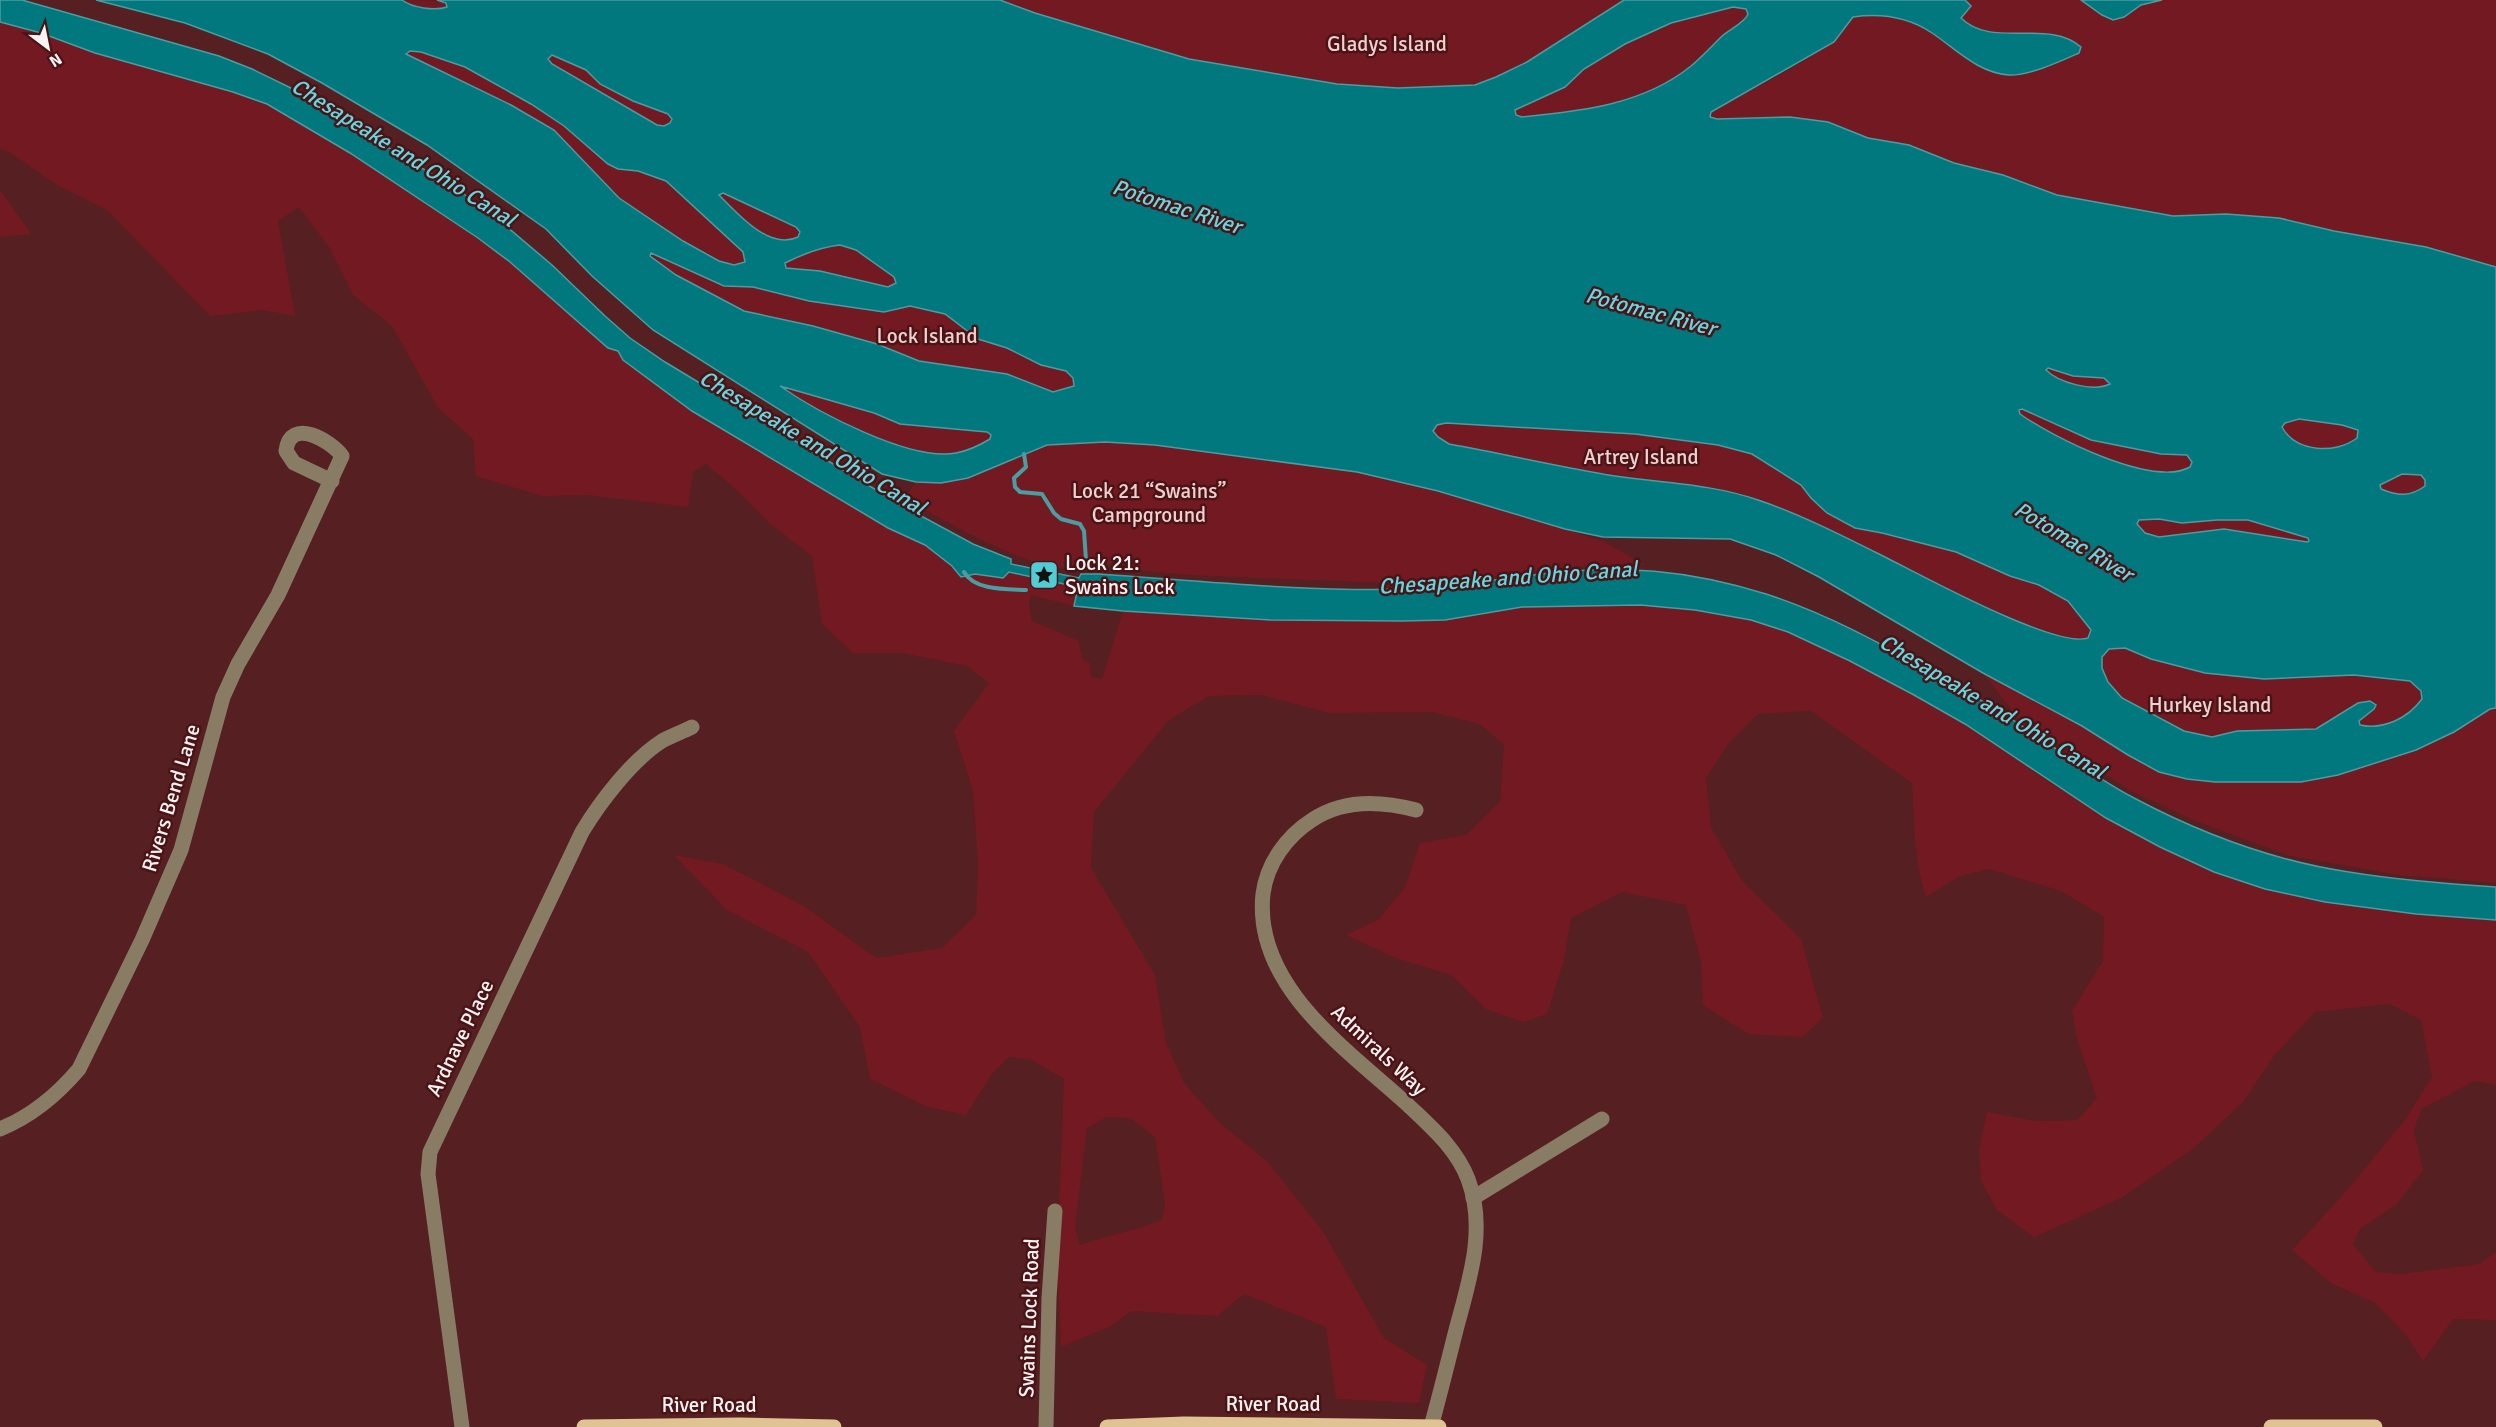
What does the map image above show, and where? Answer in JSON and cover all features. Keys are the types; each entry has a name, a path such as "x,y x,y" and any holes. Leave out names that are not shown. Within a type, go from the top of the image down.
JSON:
{"main road":[{"name":"River Road","path":"584,1427 739,1425 834,1427"},
{"name":"River Road","path":"1107,1427 1184,1425 1439,1427"},
{"path":"2271,1427 2374,1427"}],"street":[{"name":"Rivers Bend Lane","path":"0,1129 41,1107 64,1087 79,1069 142,940 181,850 223,698 238,664 278,595 332,482"},
{"name":"Ardnave Place","path":"462,1427 428,1174 430,1152 576,843 596,808 628,771 661,742 692,728"},
{"name":"Admirals Way","path":"1416,810 1372,802 1326,810 1309,821 1286,842 1275,858 1264,885 1261,913 1273,962 1290,992 1326,1031 1438,1133 1458,1159 1468,1179 1476,1224 1474,1260 1431,1427"},
{"path":"1473,1198 1602,1119"},
{"name":"Swains Lock Road","path":"1047,1427 1049,1298 1054,1211"}],"green space":[{"path":"402,0 443,1 447,7 424,8"},
{"name":"Gladys Island","path":"1000,0 1624,0 1527,62 1496,77 1475,85 1398,88 1337,84 1189,59 1035,13"},
{"path":"1965,0 2081,0 2102,15 2124,17 2141,5 2162,0 2496,0 2496,267 2426,247 2334,231 2279,218 2226,214 2173,216 2057,195 2003,175 1954,163 1909,145 1868,138 1828,122 1790,117 1717,119 1710,117 1711,112 1809,58 1827,45 1853,17 1884,16 1913,23 1932,33 1977,65 1997,73 2022,74 2066,59 2047,33 1990,32 1969,24 1961,18 1971,6"},
{"path":"1734,7 1746,9 1748,14 1744,20 1721,37 1691,66 1653,90 1589,109 1522,117 1516,115 1515,110 1565,87 1584,69 1625,44 1671,23"},
{"path":"0,22 267,104 350,153 478,238 510,262 608,348 618,351 623,360 692,411 888,528 925,545 952,566 961,577 975,574 1003,578 1009,572 1078,587 1074,606 1031,595 1029,605 1032,621 1079,641 1082,659 1090,663 1091,677 1102,679 1123,611 1271,620 1402,621 1445,620 1522,607 1640,605 1695,610 1751,620 1788,632 1850,661 1965,724 2055,786 2215,872 2265,889 2325,902 2416,914 2496,920 2496,1085 2475,1081 2421,1109 2414,1131 2423,1170 2396,1205 2360,1229 2353,1244 2376,1272 2400,1274 2479,1264 2496,1252 2496,1322 2494,1320 2453,1319 2423,1361 2406,1335 2375,1303 2331,1283 2292,1250 2342,1196 2405,1120 2432,1077 2421,1020 2390,1004 2315,1012 2274,1056 2243,1102 2194,1148 2121,1198 2034,1237 1997,1210 1981,1181 1979,1150 1987,1112 2036,1121 2077,1120 2097,1098 2077,1039 2072,1011 2103,961 2104,917 2061,891 1990,869 1960,876 1926,897 1917,855 1912,783 1811,711 1758,714 1729,743 1706,778 1711,827 1742,881 1801,939 1823,1018 1802,1037 1748,1034 1703,1005 1701,962 1686,905 1622,892 1571,918 1564,960 1547,1014 1523,1022 1486,1009 1451,975 1396,958 1346,935 1379,919 1405,887 1420,843 1466,835 1500,801 1504,745 1480,724 1432,712 1329,713 1262,695 1209,696 1169,720 1094,812 1091,868 1155,975 1166,1043 1184,1083 1222,1125 1266,1160 1324,1233 1384,1338 1427,1365 1419,1403 1336,1399 1326,1327 1244,1294 1217,1316 1131,1311 1111,1326 1061,1347 1057,1261 1064,1079 1030,1059 1009,1057 992,1074 966,1115 925,1106 870,1079 860,1027 808,952 727,910 674,855 723,864 804,906 876,958 942,948 976,915 978,865 973,790 954,731 989,683 967,666 903,653 853,653 822,624 812,556 769,523 739,492 706,464 693,472 688,507 589,495 542,496 476,476 473,439 438,408 392,326 353,295 329,247 299,207 278,221 295,316 262,310 210,316 107,210 57,185 9,152 0,149","holes":["1107,1117 1130,1118 1155,1137 1165,1204 1162,1220 1080,1245 1075,1227 1087,1128"]},
{"path":"410,51 421,52 465,67 531,104 564,126 618,169 638,171 666,181 743,252 745,262 734,265 719,261 683,241 619,198 554,130 511,105 405,54"},
{"path":"552,55 586,70 600,84 633,101 668,114 672,119 670,123 664,126 657,125 552,64 548,59"},
{"path":"0,190 31,234 0,237"},
{"path":"723,193 796,227 800,232 798,237 787,240 776,238 754,228 719,195"},
{"path":"840,245 856,250 894,277 896,283 888,287 820,271 786,268 785,263 798,257 819,249"},
{"name":"Lock Island","path":"650,253 724,286 753,287 809,301 884,312 910,306 946,314 978,339 1007,348 1041,365 1066,371 1073,378 1074,386 1053,392 1007,374 919,361 877,344 813,326 744,311 676,275 659,264"},
{"path":"2048,368 2073,376 2104,378 2110,384 2095,387 2076,385 2052,375 2046,370"},
{"path":"778,384 874,413 884,419 987,432 991,435 990,439 956,453 937,454 914,450 838,420"},
{"path":"2021,409 2061,427 2124,447 2187,455 2192,461 2190,467 2173,471 2128,465 2103,457 2055,435 2020,414"},
{"path":"2299,419 2342,425 2358,430 2357,438 2338,447 2306,446 2288,436 2282,427 2285,423"},
{"name":"Artrey Island","path":"1446,423 1635,434 1718,445 1752,454 1801,485 1811,498 1855,528 1956,552 2010,576 2039,585 2068,601 2091,630 2088,638 2081,640 2060,637 1980,605 1843,537 1759,500 1719,489 1556,466 1449,444 1432,431 1436,425"},
{"name":"Lock 21 “Swains” Campground","path":"1105,442 1221,453 1357,472 1397,481 1602,541 1646,565 1556,568 1407,584 1188,575 1136,570 1117,561 1082,570 1037,563 1014,554 967,533 904,498 916,482 941,483 1047,445"},
{"path":"2402,474 2421,475 2425,480 2425,486 2404,494 2381,489 2380,485"},
{"path":"2159,519 2182,523 2249,520 2309,538 2309,541 2308,543 2224,529 2159,537 2145,533 2137,524 2138,520"},
{"name":"Hurkey Island","path":"2125,648 2151,659 2205,673 2264,679 2354,675 2410,681 2421,691 2422,699 2403,717 2387,724 2360,725 2359,721 2376,705 2370,701 2358,703 2316,729 2237,731 2212,737 2184,731 2122,698 2108,682 2102,668 2102,657 2109,649"},
{"path":"1983,673 2082,726 2159,772 2187,779 2215,782 2301,782 2338,775 2416,750 2454,732 2490,709 2496,708 2496,883 2399,875 2290,856 2193,820 2131,791 2018,718"}],"water":[{"path":"0,0 22,0 219,56 295,90 461,192 493,215 552,265 630,338 665,362 901,505 973,544 1011,559 1011,564 1079,578 1081,574 1099,574 1254,585 1370,590 1425,588 1570,571 1599,570 1655,571 1710,579 1766,594 1810,610 1872,640 1996,709 2118,789 2185,823 2238,844 2321,867 2367,875 2496,887 2496,920 2416,914 2325,902 2265,889 2214,872 2106,818 1965,724 1914,695 1788,632 1751,620 1695,610 1640,605 1522,607 1445,620 1271,620 1074,606 1078,587 1009,572 1003,578 975,574 961,577 952,566 925,545 888,528 692,411 623,360 618,351 608,348 510,262 478,238 350,153 267,104 0,22"},
{"name":"Potomac River","path":"96,0 402,0 417,7 436,9 447,7 446,3 437,0 1000,0 1035,13 1189,59 1337,84 1398,88 1475,85 1496,77 1527,62 1624,0 1965,0 1971,6 1961,18 1974,27 1988,32 2053,35 2068,39 2081,47 2079,53 2026,73 2009,75 1977,65 1914,23 1884,16 1853,17 1834,42 1711,112 1710,117 1717,119 1790,117 1828,122 1868,138 1909,145 1954,163 2003,175 2057,195 2173,216 2226,214 2279,218 2334,231 2426,247 2496,267 2496,708 2490,709 2454,732 2416,750 2338,775 2301,782 2215,782 2187,779 2159,772 2128,755 2082,726 1983,673 1819,577 1776,555 1730,539 1603,537 1565,529 1438,491 1357,472 1155,445 1105,442 1047,445 968,478 941,483 916,482 882,474 653,330 592,276 546,229 427,145 268,54 185,23","holes":["1733,7 1746,9 1748,14 1691,66 1653,90 1589,109 1522,117 1516,115 1515,110 1565,87 1584,69 1625,44 1671,23","410,51 421,52 465,67 531,104 564,126 608,164 618,169 638,171 666,181 743,252 745,262 734,265 719,261 683,241 619,198 554,130 511,105 406,54","552,55 586,70 600,84 633,101 668,114 672,119 664,126 657,125 552,64 548,59","723,193 796,227 800,232 798,237 787,240 776,239 765,235 744,220 719,195","840,245 856,250 894,277 896,283 888,287 820,271 786,268 785,263 819,249","651,253 724,286 753,287 809,301 884,312 910,306 945,314 978,339 1007,348 1041,365 1066,371 1073,378 1074,386 1053,392 1007,374 919,361 877,344 813,326 744,311 676,275 650,256","2048,368 2073,376 2104,378 2110,384 2086,387 2052,375 2046,370","780,386 874,413 900,424 987,432 991,435 990,439 965,451 937,454 890,443 840,421","2022,409 2091,440 2161,454 2187,455 2192,462 2190,467 2173,472 2128,466 2078,446 2020,414 2019,410","2299,419 2342,425 2358,430 2357,438 2338,447 2328,448 2306,446 2288,436 2282,427 2285,423","1446,423 1635,434 1718,445 1752,454 1801,485 1827,513 1855,528 1956,552 2010,576 2039,585 2068,601 2091,630 2088,638 2072,638 2048,633 2019,622 1957,594 1823,527 1790,512 1741,495 1705,487 1573,469 1449,444 1433,431 1437,425","2402,474 2421,475 2425,480 2425,486 2414,492 2398,494 2381,489 2380,485","2159,519 2182,523 2248,520 2308,538 2309,541 2224,529 2159,537 2145,533 2137,524 2139,520","2125,648 2151,659 2205,673 2264,679 2354,675 2410,681 2421,691 2422,699 2403,717 2378,726 2360,725 2359,721 2376,705 2370,701 2358,703 2316,729 2237,731 2212,737 2184,731 2122,698 2108,682 2102,668 2102,657 2109,649"]},
{"path":"2081,0 2162,0 2141,5 2124,17 2113,20"}],"waterway":[{"path":"1024,454 1026,467 1014,478 1015,487 1020,492 1042,494 1054,513 1061,519 1080,524 1084,531 1086,560"},
{"path":"964,572 969,578 983,586 1026,590"}],"place":[{"name":"Lock 21: Swains Lock","path":"1044,575"}],"water label":[{"name":"Chesapeake and Ohio Canal","path":"404,152"},
{"name":"Chesapeake and Ohio Canal","path":"813,442"},
{"name":"Chesapeake and Ohio Canal","path":"1508,577"},
{"name":"Chesapeake and Ohio Canal","path":"1993,706"}]}
